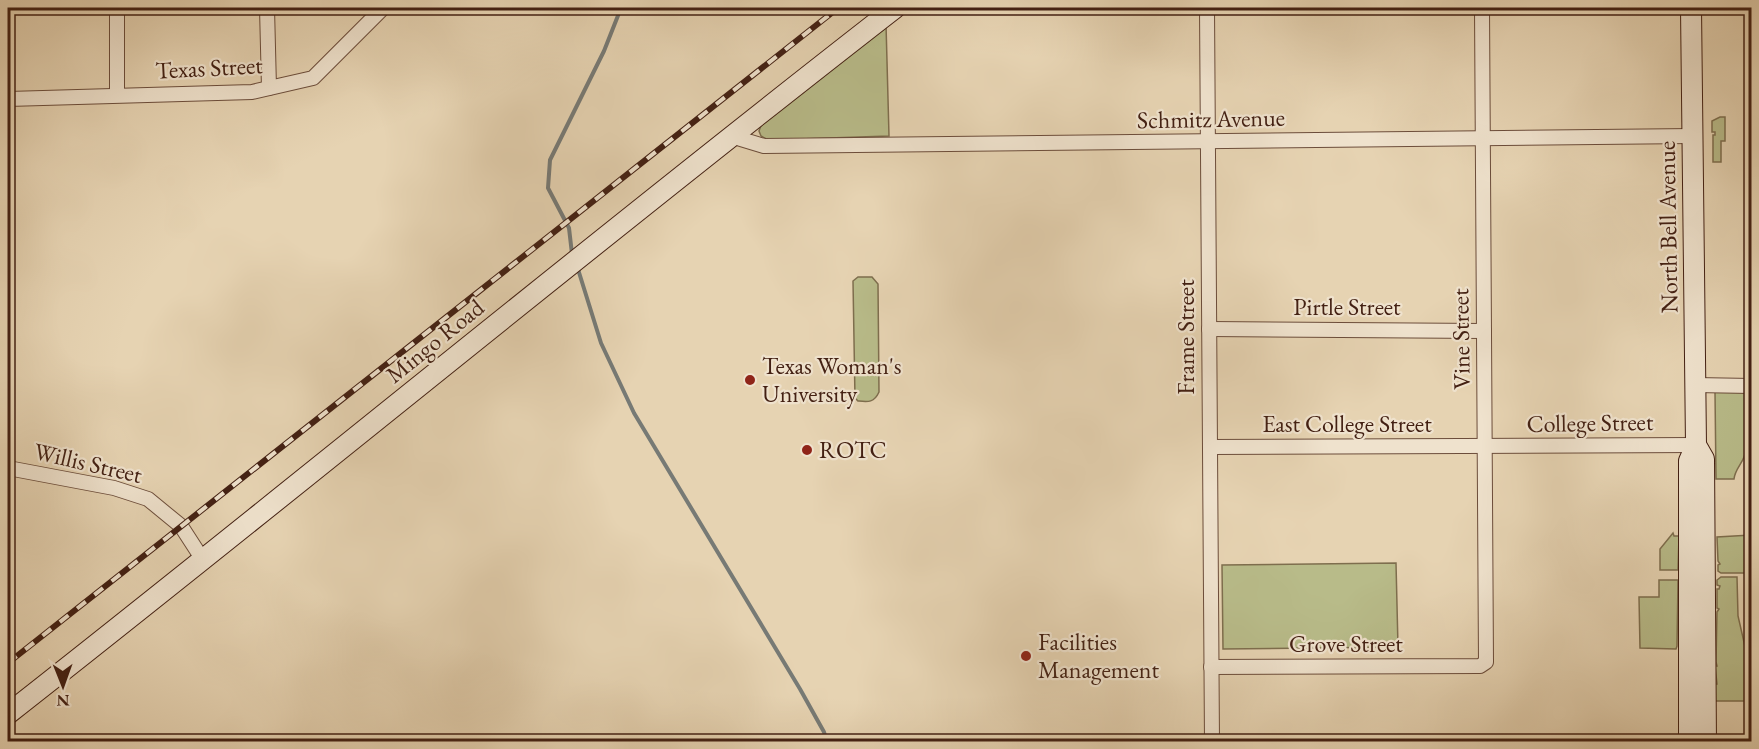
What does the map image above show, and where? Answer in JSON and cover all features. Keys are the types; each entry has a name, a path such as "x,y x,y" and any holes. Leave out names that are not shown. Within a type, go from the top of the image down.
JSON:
{"street":[{"path":"117,8 117,94"},
{"path":"267,8 268,88"},
{"name":"Texas Street","path":"8,99 117,94 252,92 313,78 383,8"},
{"name":"Mingo Road","path":"8,714 731,136 895,8"},
{"name":"Frame Street","path":"1207,8 1212,741"},
{"name":"Vine Street","path":"1480,666 1486,662 1482,8"},
{"name":"North Bell Avenue","path":"1689,741 1689,460 1696,445 1691,8"},
{"name":"Schmitz Avenue","path":"731,136 764,146 1692,136"},
{"name":"Pirtle Street","path":"1209,329 1484,331"},
{"path":"1695,385 1752,386"},
{"name":"North Bell Avenue","path":"1696,445 1704,459 1706,741"},
{"name":"College Street","path":"1484,447 1696,445"},
{"name":"East College Street","path":"1210,447 1484,447"},
{"name":"Willis Street","path":"8,468 114,488 148,499 181,526 203,560"},
{"name":"Grove Street","path":"1211,667 1480,666"}],"green space":[{"path":"886,24 889,136 768,140 761,136 759,131 762,123"},
{"path":"1725,117 1725,141 1721,141 1721,162 1713,162 1715,132 1712,132 1712,121"},
{"path":"858,277 872,277 878,284 879,392 873,400 868,401 858,401 855,398 853,281"},
{"path":"1715,392 1751,393 1748,443 1734,479 1716,479"},
{"path":"1673,533 1674,536 1679,536 1678,570 1660,570 1660,549"},
{"path":"1751,535 1751,573 1721,573 1718,571 1720,564 1717,537"},
{"path":"1396,563 1398,647 1223,649 1222,565"},
{"path":"1721,577 1737,577 1738,616 1749,664 1749,701 1715,701 1717,612 1719,609 1717,608 1717,589 1720,586 1717,585 1717,580"},
{"path":"1659,580 1678,580 1676,649 1640,648 1639,597 1659,597"}],"waterway":[{"path":"572,254 569,228 548,188 550,160 604,51 621,8"},
{"path":"577,266 601,343 634,413 800,689 824,732 827,742"}],"railway":[{"path":"8,663 838,8"}],"place":[{"name":"Texas Woman's University","path":"750,380"},
{"name":"ROTC","path":"807,450"},
{"name":"Facilities Management","path":"1026,656"}]}
